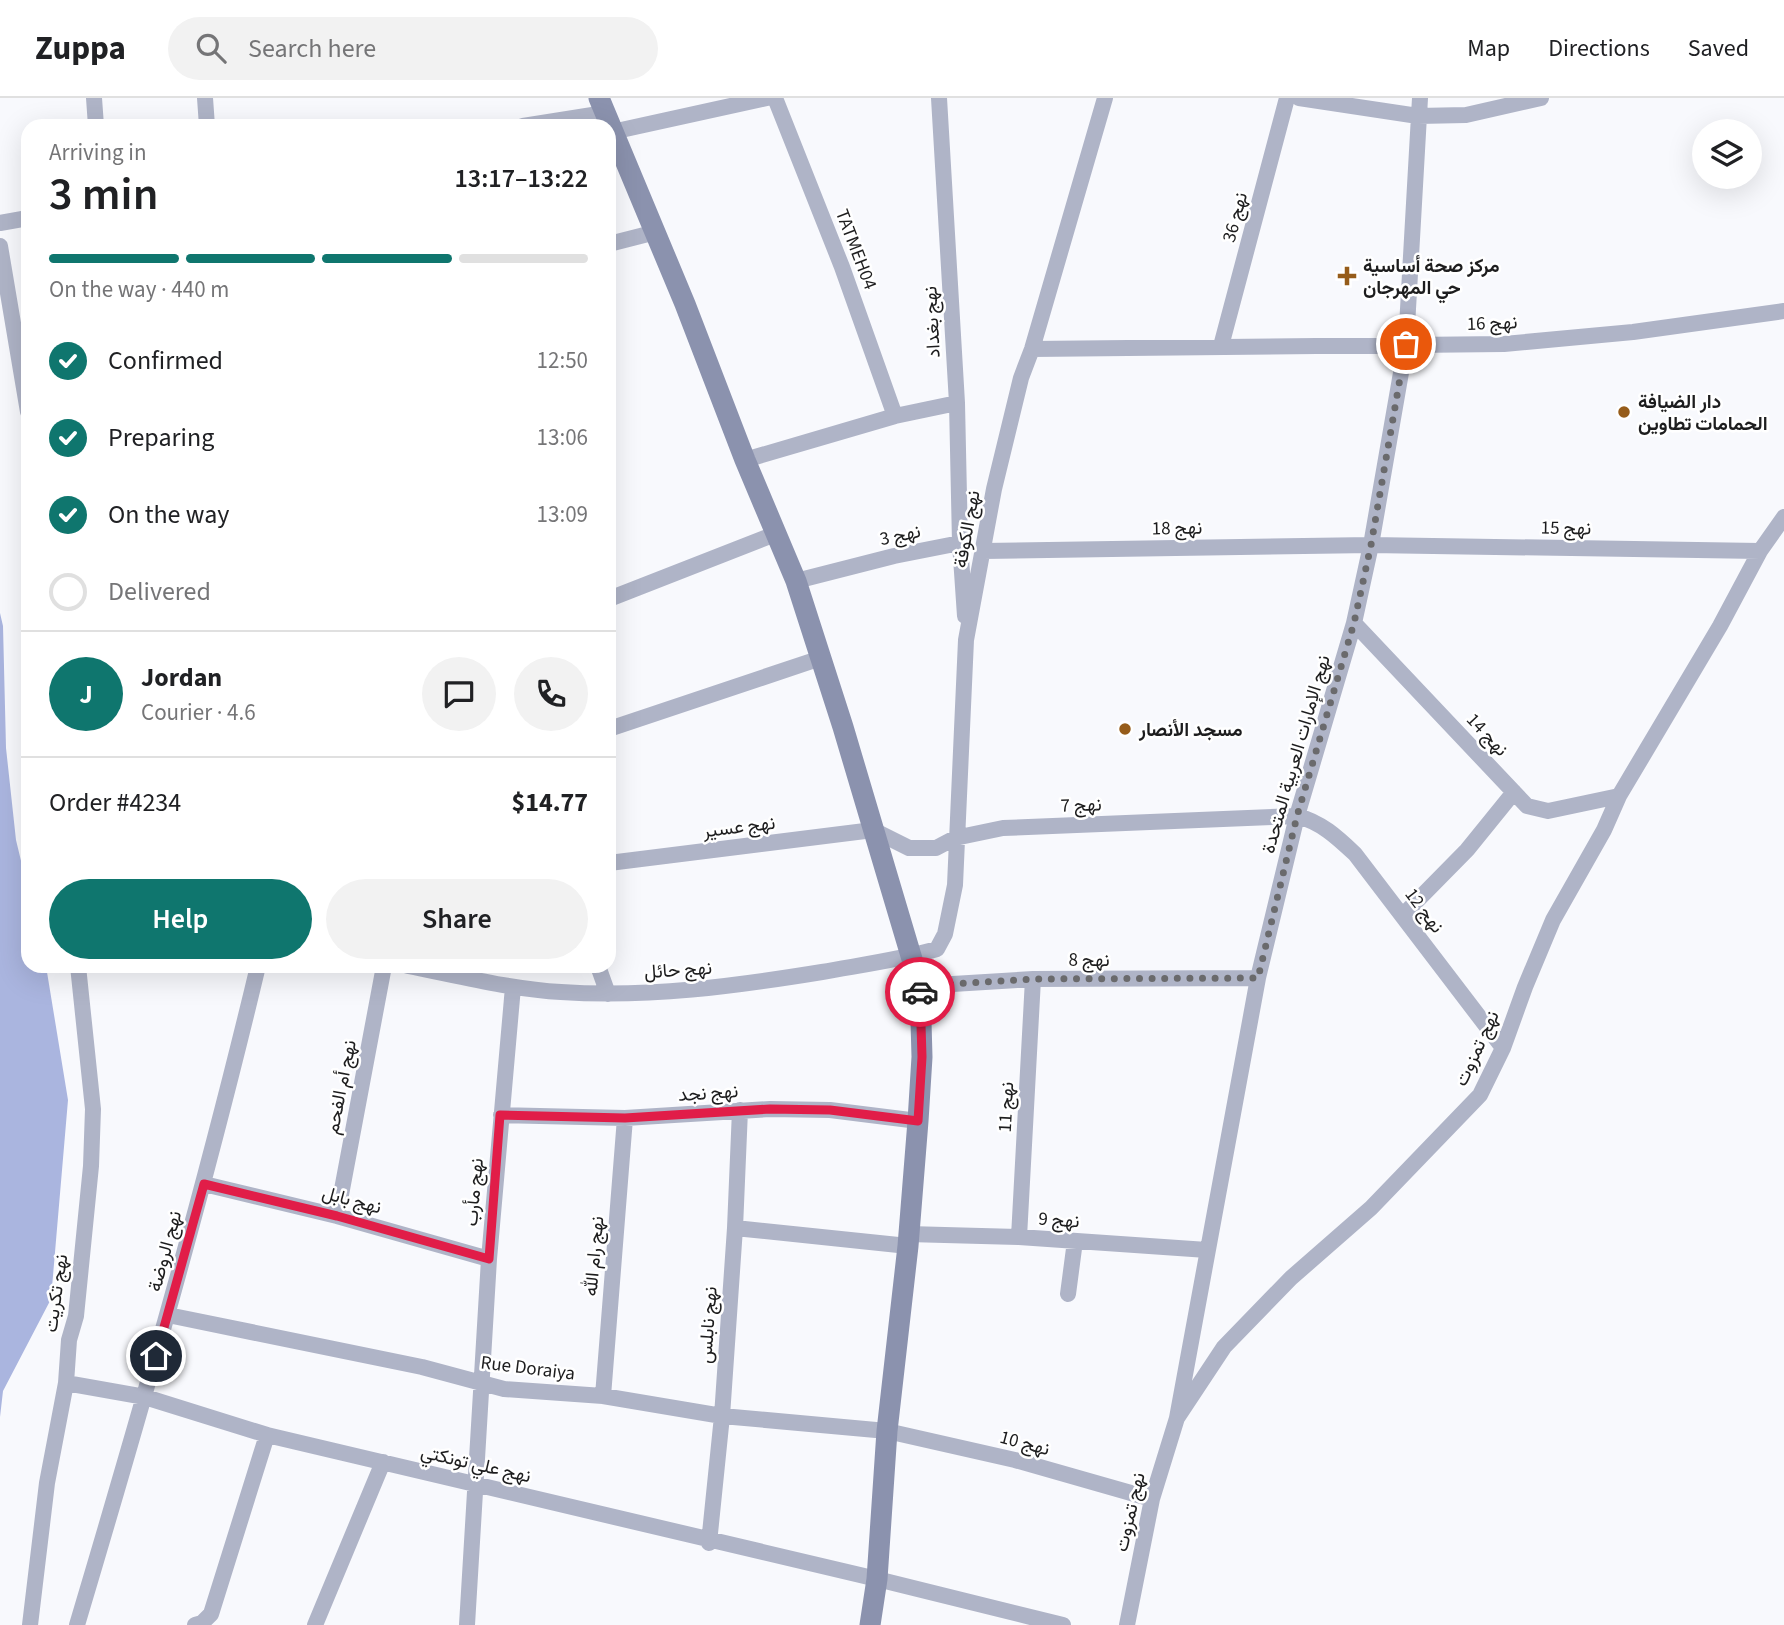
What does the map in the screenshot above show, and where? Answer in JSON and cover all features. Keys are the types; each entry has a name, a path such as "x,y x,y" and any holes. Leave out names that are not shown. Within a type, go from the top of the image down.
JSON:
{"main road":[{"path":"616,138 796,582 919,986 922,1057 918,1121 887,1431 877,1579 870,1625"}],"street":[{"path":"94,98 96,119"},
{"path":"205,98 206,119"},
{"path":"571,119 767,98"},
{"name":"TATMEH04","path":"775,98 842,267 895,416"},
{"name":"نهج بغداد","path":"939,98 957,403 960,543"},
{"name":"نهج الكوفة","path":"909,957 937,950 945,934 955,885 955,838 966,640 994,489 1021,378 1032,349 1105,98"},
{"name":"نهج 36","path":"1221,346 1287,98"},
{"path":"1299,98 1418,116 1466,115 1541,98"},
{"name":"نهج الإمارات العربية المتحدة","path":"1177,1418 1258,978 1297,816 1354,623 1371,545 1406,344 1420,98"},
{"path":"0,223 21,219"},
{"path":"616,242 656,232"},
{"path":"0,246 21,324"},
{"name":"نهج 16","path":"1032,349 1517,343 1633,332 1784,311"},
{"path":"745,460 895,416 957,403"},
{"name":"نهج تمزوت","path":"1127,1625 1152,1499 1177,1418 1224,1348 1291,1278 1371,1208 1480,1095 1503,1048 1553,920 1604,830 1619,796 1720,626 1760,551 1784,517"},
{"path":"616,596 775,534"},
{"path":"960,543 966,640"},
{"name":"نهج 3","path":"796,582 894,556 960,543"},
{"name":"نهج 18","path":"983,551 1371,545"},
{"name":"نهج 15","path":"1371,545 1760,551"},
{"name":"نهج 14","path":"1354,623 1527,806 1548,811 1619,796"},
{"path":"616,727 821,658"},
{"path":"1403,915 1467,850 1514,792"},
{"name":"نهج 7","path":"873,830 908,848 936,848 955,838 1003,828 1297,816"},
{"name":"نهج 12","path":"1297,816 1315,821 1355,854 1503,1048"},
{"name":"نهج عسير","path":"616,862 873,830"},
{"name":"نهج حائل","path":"443,973 513,987 608,994 748,984 909,957"},
{"name":"نهج تكريت","path":"30,1625 47,1483 66,1383 69,1340 76,1316 91,1166 93,1109 79,973"},
{"name":"نهج الروضة","path":"77,1625 145,1397 204,1184 255,973"},
{"name":"نهج أم الفحم","path":"337,1216 383,973"},
{"path":"600,973 608,994"},
{"name":"نهج 8","path":"919,986 1033,979 1258,978"},
{"name":"نهج 11","path":"1019,1237 1033,979"},
{"name":"نهج مأرب","path":"467,1625 489,1259 513,987"},
{"name":"نهج نجد","path":"500,1115 625,1118 740,1110 830,1110 918,1121"},
{"name":"نهج نابلس","path":"709,1541 722,1416 740,1110"},
{"name":"نهج رام الله","path":"603,1396 625,1118"},
{"name":"نهج بابل","path":"204,1184 337,1216 489,1259"},
{"name":"نهج 9","path":"735,1228 908,1240 1019,1237 1207,1250"},
{"path":"1068,1294 1075,1241"},
{"name":"Rue Doraiya","path":"168,1315 422,1367 504,1388 603,1396 722,1416 887,1431"},
{"name":"نهج علي تونكتي","path":"66,1383 145,1397 267,1435 1063,1625"},
{"name":"نهج 10","path":"887,1431 1015,1460 1152,1499"},
{"path":"195,1625 202,1623 211,1614 267,1435"},
{"path":"315,1625 383,1462"}],"water":[{"path":"0,613 3,626 6,748 16,840 21,861 21,973 47,973 68,1100 51,1299 3,1391 0,1417"}],"way so far":[{"path":"920,992 919,986 1033,979 1258,978 1297,816 1354,623 1371,545 1406,344"}],"place":[{"name":"مركز صحة أساسية حي المهرجان","path":"1347,276"},
{"name":"دار الضيافة الحمامات تطاوين","path":"1624,412"},
{"name":"مسجد الأنصار","path":"1125,729"}],"route":[{"path":"156,1356 204,1184 337,1216 489,1259 500,1115 625,1118 770,1109 830,1110 918,1121 922,1057 920,992"}]}
